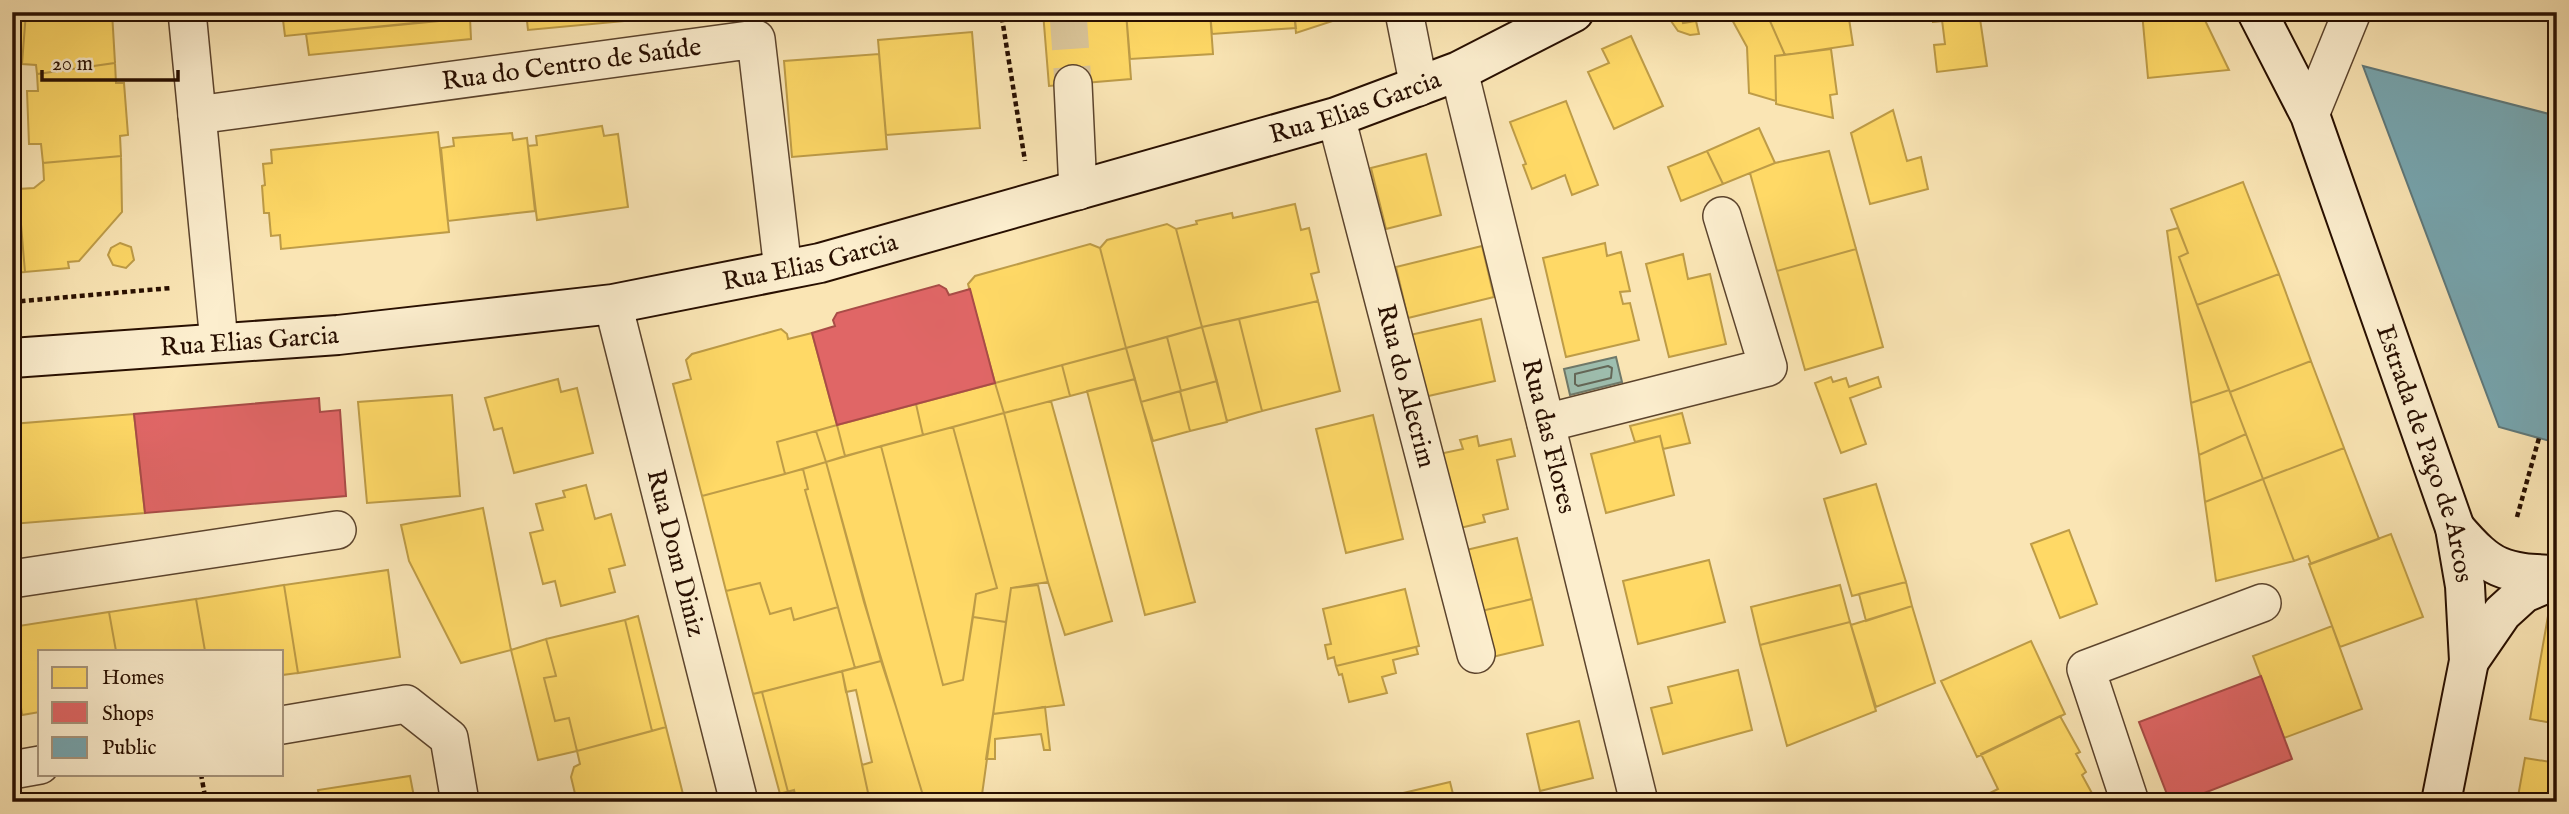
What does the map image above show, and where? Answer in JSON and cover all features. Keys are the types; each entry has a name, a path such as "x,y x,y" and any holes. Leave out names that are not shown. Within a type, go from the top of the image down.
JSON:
{"street":[{"path":"187,12 219,342"},
{"path":"1404,12 1419,87"},
{"name":"Rua Elias Garcia","path":"12,358 338,335 613,303 820,264 1336,117 1459,71 1574,12"},
{"name":"Estrada de Paço de Arcos","path":"2257,12 2310,115 2455,528 2465,586 2469,661 2441,802"},
{"path":"2310,115 2352,12"},
{"name":"Rua do Centro de Saúde","path":"197,115 755,38 783,270"},
{"name":"Rua das Flores","path":"1459,71 1639,802"},
{"path":"1073,84 1078,191"},
{"name":"Rua do Alecrim","path":"1336,117 1476,654"},
{"path":"1546,423 1768,367 1723,216"},
{"name":"Rua Dom Diniz","path":"613,303 739,802"},
{"path":"2455,528 2479,555 2497,567 2525,574 2557,577"},
{"path":"12,579 337,530"},
{"path":"2469,661 2502,613 2524,593 2557,577"},
{"path":"2130,802 2086,669 2262,603"},
{"path":"284,725 406,704 449,738 460,802"},
{"path":"12,770 38,765"}],"path":[{"path":"1004,12 1001,12 1032,204"},
{"path":"12,302 171,288"},
{"path":"2517,517 2539,438"},
{"path":"201,776 206,802"}],"water":[{"path":"1616,357 1622,382 1570,395 1564,369"}],"building: Homes":[{"path":"12,12 26,12 22,64 12,63"},
{"path":"26,12 112,12 115,63 37,74 36,65 22,64"},
{"path":"282,12 523,12 285,36"},
{"path":"526,12 710,12 710,13 528,30"},
{"path":"1043,12 1126,12 1131,79 1049,86"},
{"path":"1126,12 1210,12 1213,54 1130,59"},
{"path":"1210,12 1294,12 1296,28 1212,34"},
{"path":"1294,12 1360,12 1296,33"},
{"path":"1667,12 1754,13 1683,23 1682,19 1671,21"},
{"path":"1766,12 1785,55 1775,56 1776,101 1749,93 1747,47 1730,16"},
{"path":"1766,12 1848,12 1853,45 1785,55"},
{"path":"1879,12 1941,12 1942,21 1933,22 1933,18 1917,20 1916,14 1880,18"},
{"path":"1941,12 1979,12 1987,66 1937,72 1934,45 1945,44"},
{"path":"2007,12 2100,12 2008,16"},
{"path":"2142,12 2201,12 2229,70 2148,78"},
{"path":"470,18 471,39 309,55 306,34"},
{"path":"1682,19 1683,23 1696,21 1699,34 1690,35 1678,31 1671,21"},
{"path":"972,32 980,128 886,135 878,40"},
{"path":"1631,36 1663,106 1614,129 1588,72 1609,63 1602,49"},
{"path":"1831,49 1837,94 1830,95 1833,118 1776,104 1775,56"},
{"path":"879,54 887,149 792,157 784,61"},
{"path":"115,63 116,83 124,83 128,135 120,136 121,156 43,163 41,144 29,144 27,91 38,91 37,74"},
{"path":"1566,101 1598,185 1572,195 1565,175 1532,189 1510,122"},
{"path":"1893,110 1907,161 1921,157 1928,189 1870,204 1851,133"},
{"path":"602,126 604,136 618,134 628,207 537,220 528,146 537,145 536,136"},
{"path":"1759,128 1775,163 1723,184 1707,151"},
{"path":"438,132 449,232 281,249 280,235 271,236 269,213 264,213 262,186 265,185 263,164 272,163 271,150"},
{"path":"512,133 513,140 527,138 535,211 448,221 441,148 454,146 453,138"},
{"path":"1707,151 1723,184 1681,201 1668,167"},
{"path":"1829,151 1856,249 1777,271 1750,173 1775,163"},
{"path":"1426,154 1441,215 1386,229 1371,168"},
{"path":"121,156 122,212 79,261 68,262 69,268 25,272 18,189 34,188 44,180 43,163"},
{"path":"2243,182 2279,274 2197,305 2179,257 2188,253 2171,209"},
{"path":"18,189 25,272 12,273 12,190"},
{"path":"1295,204 1301,230 1309,228 1319,272 1311,274 1318,301 1202,327 1176,229 1197,224 1196,221 1232,213 1233,218"},
{"path":"1167,224 1176,229 1202,327 1126,348 1100,248 1107,240"},
{"path":"2178,228 2188,253 2179,257 2229,390 2191,403 2167,231"},
{"path":"120,243 131,247 134,260 126,268 113,265 108,255 111,248"},
{"path":"1605,243 1607,256 1621,252 1630,291 1620,292 1623,304 1630,303 1639,340 1566,357 1543,258"},
{"path":"1090,244 1100,248 1126,348 995,383 968,284 975,276"},
{"path":"1482,246 1494,297 1408,318 1396,267"},
{"path":"1856,249 1883,347 1805,370 1777,271"},
{"path":"1683,254 1688,279 1710,274 1726,344 1669,357 1646,264"},
{"path":"2279,274 2311,361 2230,392 2197,305"},
{"path":"1318,301 1340,391 1262,411 1239,319"},
{"path":"1239,319 1262,411 1227,421 1202,327"},
{"path":"1481,319 1495,381 1424,397 1410,335"},
{"path":"1202,327 1217,381 1181,391 1167,337"},
{"path":"781,329 788,339 812,333 837,425 777,442 785,474 702,496 673,384 691,379 686,360 692,354"},
{"path":"1167,337 1181,391 1141,402 1126,348"},
{"path":"1126,348 1135,379 1070,396 1062,365"},
{"path":"2311,361 2344,448 2263,479 2230,392"},
{"path":"1062,365 1070,396 1004,413 995,383"},
{"path":"1831,377 1833,382 1846,378 1849,387 1878,377 1881,387 1850,398 1866,444 1841,453 1815,383"},
{"path":"558,379 561,392 577,388 593,453 514,473 502,428 494,430 485,398"},
{"path":"1135,379 1195,602 1145,615 1087,391"},
{"path":"1217,381 1227,422 1190,431 1180,391"},
{"path":"995,383 1004,413 923,435 916,404"},
{"path":"2229,390 2246,434 2199,455 2191,403"},
{"path":"1180,391 1190,431 1153,441 1141,402"},
{"path":"452,395 460,496 367,503 358,402"},
{"path":"1051,401 1112,621 1065,635 1048,582 1004,413"},
{"path":"916,404 923,435 845,456 837,425"},
{"path":"1004,413 1048,582 1011,588 1006,622 973,617 976,594 997,588 953,427"},
{"path":"1682,413 1690,443 1663,449 1660,436 1635,442 1630,426"},
{"path":"134,414 145,513 12,524 12,424"},
{"path":"1373,415 1403,539 1346,553 1316,429"},
{"path":"837,425 845,456 826,462 816,431"},
{"path":"953,427 997,588 976,594 963,680 943,685 881,446"},
{"path":"816,431 826,462 785,474 777,442"},
{"path":"2246,434 2263,479 2205,502 2199,455"},
{"path":"1477,436 1479,446 1511,439 1515,456 1497,460 1508,509 1483,515 1485,522 1456,529 1439,454 1463,449 1460,440"},
{"path":"1660,436 1674,495 1606,513 1591,454"},
{"path":"881,446 943,685 963,680 973,617 1006,622 981,802 925,802 864,602 826,462"},
{"path":"2344,448 2379,539 2311,564 2308,556 2294,561 2263,479"},
{"path":"826,462 881,661 855,668 805,490 808,489 803,469"},
{"path":"803,469 808,489 805,490 838,607 794,620 791,608 770,614 760,583 726,591 702,496"},
{"path":"2263,479 2294,561 2216,581 2205,502"},
{"path":"1876,484 1906,582 1852,596 1824,499"},
{"path":"586,485 595,519 611,514 625,565 609,569 615,592 561,606 555,581 543,584 530,533 543,530 536,504 565,497 563,491"},
{"path":"483,508 511,650 461,663 409,561 401,525"},
{"path":"2069,530 2097,604 2060,618 2031,544"},
{"path":"2391,534 2423,617 2340,647 2309,564"},
{"path":"1517,538 1532,599 1477,612 1462,551"},
{"path":"1709,560 1725,622 1638,644 1623,581"},
{"path":"388,570 400,657 298,673 284,585"},
{"path":"1906,582 1912,606 1866,621 1859,594"},
{"path":"760,583 770,614 791,608 794,620 838,607 855,668 753,694 726,591"},
{"path":"284,585 298,673 284,675 284,650 205,650 196,599"},
{"path":"1038,585 1064,705 993,714 1011,588"},
{"path":"1840,585 1850,622 1760,645 1751,607"},
{"path":"1405,589 1419,646 1336,666 1334,657 1328,659 1325,645 1331,644 1323,609"},
{"path":"196,599 205,650 116,650 109,612"},
{"path":"1532,599 1543,645 1488,658 1477,612"},
{"path":"1912,606 1935,683 1876,707 1851,625"},
{"path":"109,612 116,650 38,650 38,712 22,715 12,627"},
{"path":"638,616 666,727 652,731 625,620"},
{"path":"2548,616 2557,618 2557,724 2530,719"},
{"path":"625,620 652,731 577,751 569,718 555,721 544,678 556,676 546,639"},
{"path":"1850,622 1876,711 1787,746 1760,645"},
{"path":"2332,626 2362,709 2284,738 2253,656"},
{"path":"546,639 556,676 544,678 555,721 569,718 577,751 538,760 511,650"},
{"path":"2031,641 2065,714 1977,757 1941,681"},
{"path":"1416,647 1418,654 1393,660 1396,673 1382,677 1387,693 1349,702 1342,674 1339,675 1336,666"},
{"path":"881,661 925,802 870,802 862,765 872,762 856,690 846,692 842,671"},
{"path":"1738,670 1752,730 1663,754 1651,708 1672,703 1668,687"},
{"path":"842,671 870,802 797,802 794,790 788,792 762,692"},
{"path":"762,692 788,792 780,794 753,694"},
{"path":"1045,707 1050,750 1044,750 1041,734 995,739 995,759 986,759 993,714"},
{"path":"2060,716 2080,752 2076,754 2086,772 2082,775 2094,797 2086,802 1972,802 1998,789 1981,754"},
{"path":"1579,721 1593,778 1540,791 1527,734"},
{"path":"666,727 685,802 577,802 571,777 574,767 580,764 577,751"},
{"path":"2525,758 2557,763 2557,802 2517,802"},
{"path":"410,776 415,802 320,802 318,790"},
{"path":"1450,782 1455,802 1365,802"},
{"path":"794,790 797,802 777,802 775,795"}],"building: Shops":[{"path":"939,285 946,289 949,295 970,289 995,383 837,425 812,333 835,326 833,320 837,313"},
{"path":"319,398 320,412 340,410 346,496 145,513 134,414"},
{"path":"2261,676 2292,759 2181,802 2170,802 2139,722"}],"building: Public":[{"path":"2363,66 2557,116 2557,443 2499,427"}],"tunnel":[{"path":"1068,12 1073,84"}]}
